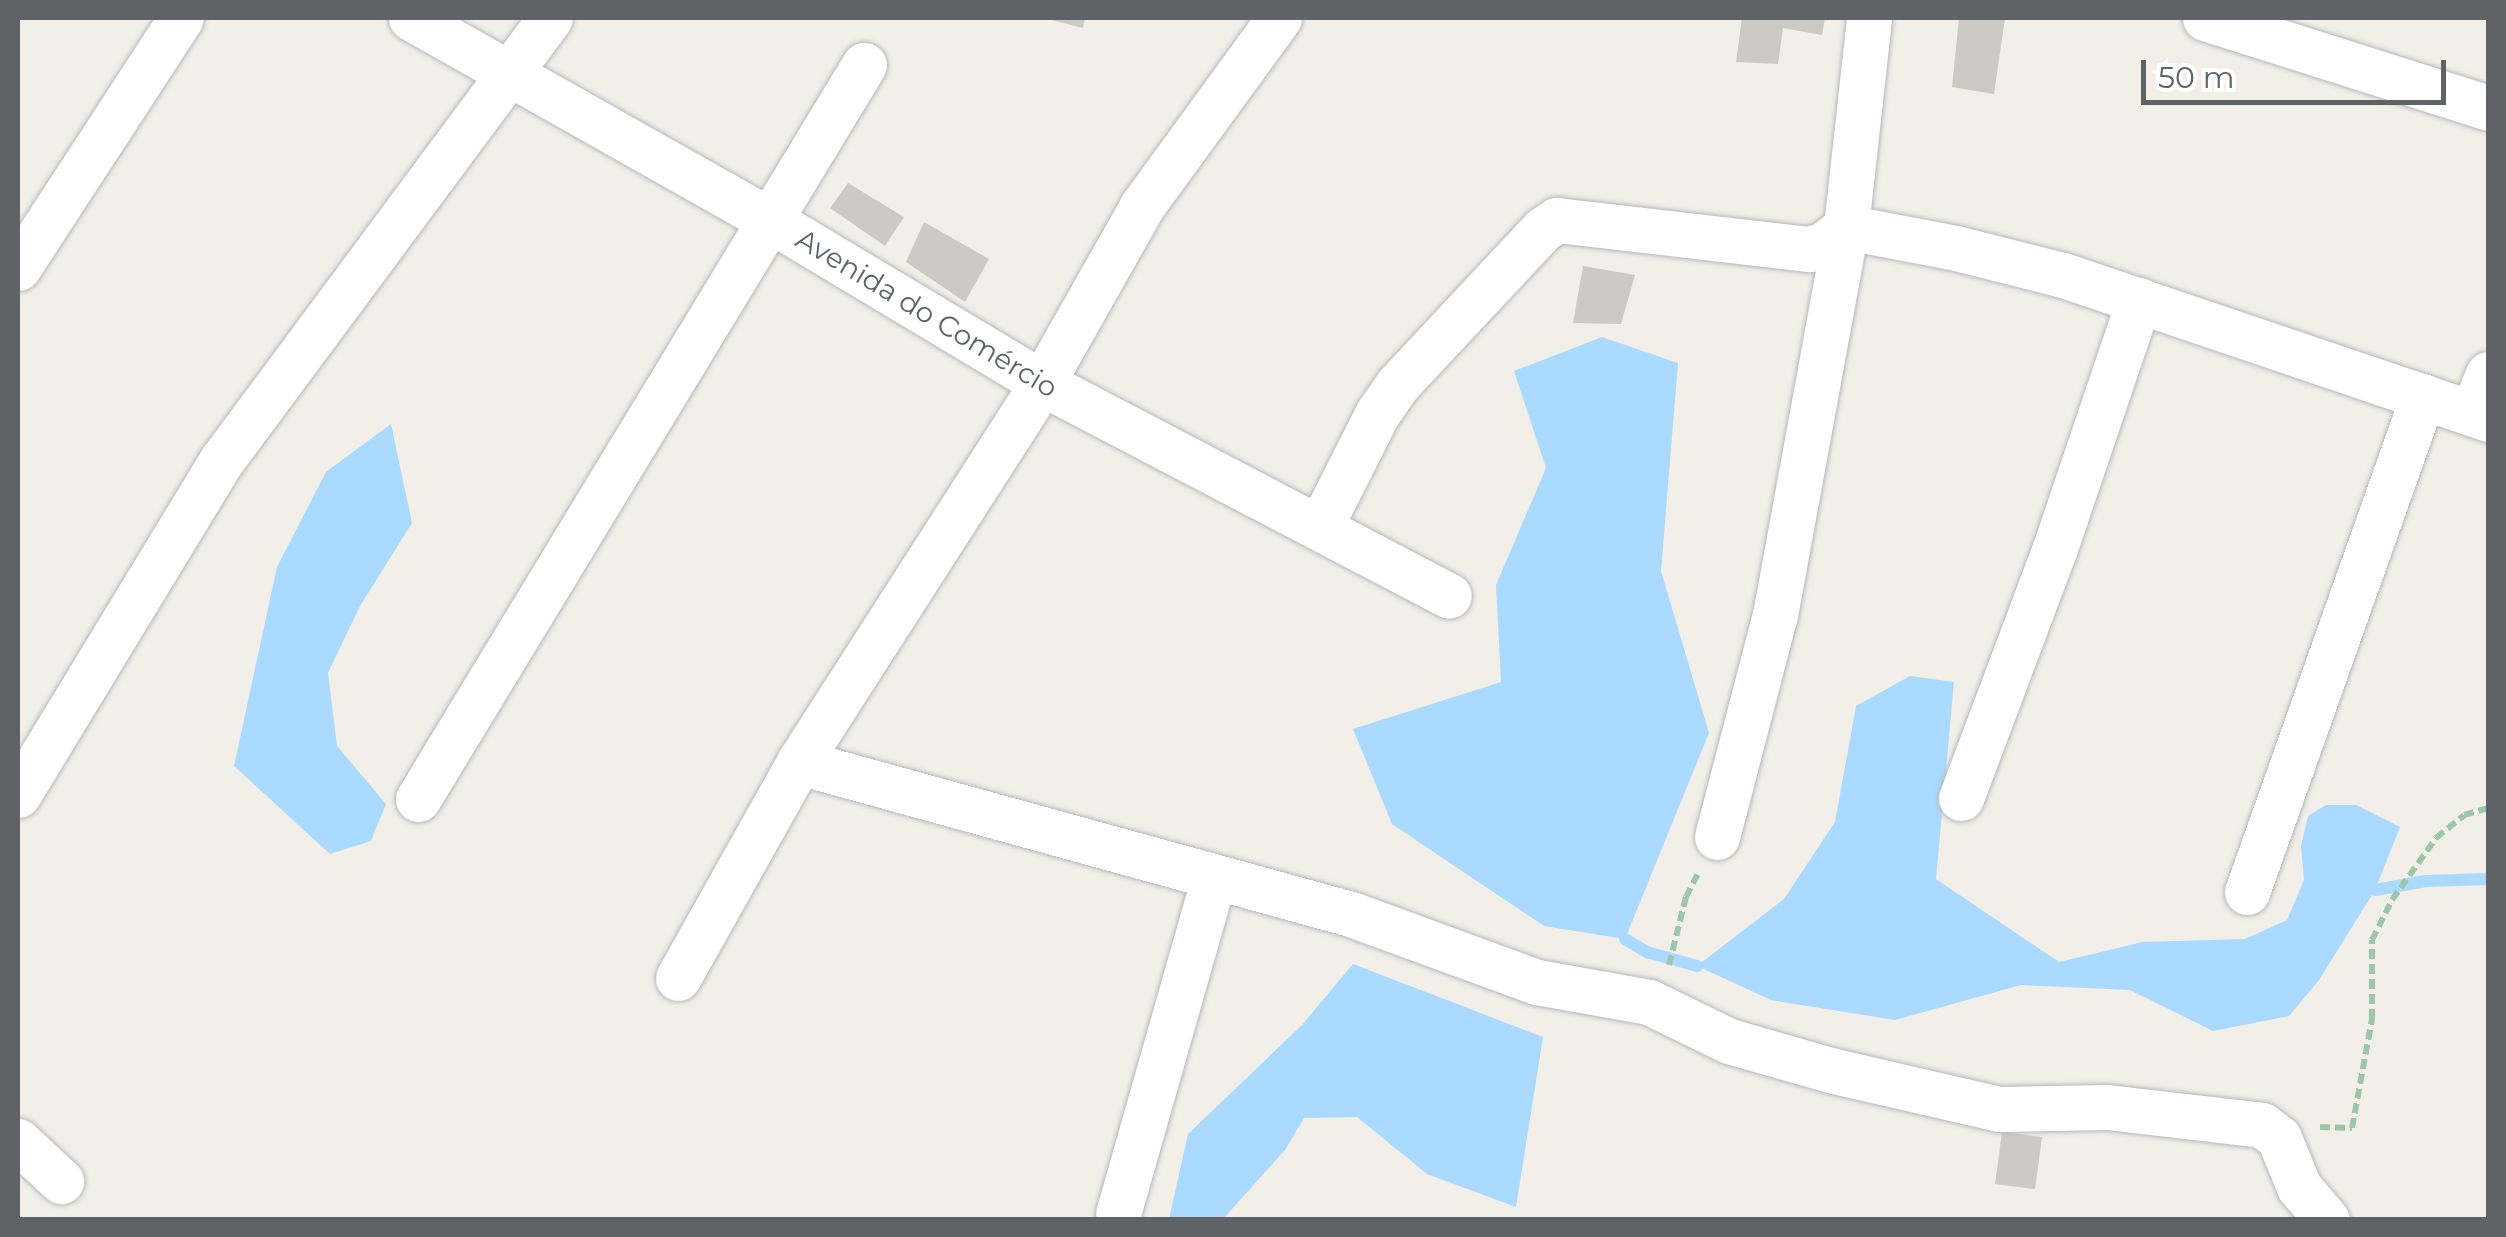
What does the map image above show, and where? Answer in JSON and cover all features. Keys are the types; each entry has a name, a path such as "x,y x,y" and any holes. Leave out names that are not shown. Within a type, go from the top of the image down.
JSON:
{"street":[{"path":"18,268 180,18"},
{"name":"Avenida do Comércio","path":"411,18 770,220 1042,382 1448,596"},
{"path":"18,795 222,460 550,18"},
{"path":"678,978 799,762 1042,382 1142,206 1279,18"},
{"path":"1717,837 1775,615 1846,226 1870,18"},
{"path":"2205,18 2488,108"},
{"path":"418,799 864,65"},
{"path":"1320,527 1377,414 1398,384 1542,228 1558,220 1573,219 1809,249 1823,245 1846,226"},
{"path":"1846,226 2009,260 2423,396 2483,402"},
{"path":"1961,798 2030,616 2139,300"},
{"path":"2247,892 2423,396"},
{"path":"799,762 1350,914 1536,982 1649,1002 1729,1041 1830,1070 1998,1109 2107,1107 2262,1125 2279,1138 2298,1187 2327,1220"},
{"path":"1118,1214 1214,876"},
{"path":"18,1141 61,1181"}],"path":[{"path":"2262,1125 2352,1128 2372,1020 2372,940 2392,900 2436,838 2464,815 2488,808"},
{"path":"1668,968 1686,897 1717,837"}],"water":[{"path":"1602,337 1678,363 1661,571 1709,733 1625,939 1544,926 1392,824 1353,729 1501,682 1496,585 1546,468 1514,371"},
{"path":"391,424 412,523 360,606 328,673 337,746 386,804 371,841 330,854 234,766 277,567 326,472"},
{"path":"1910,676 1954,682 1936,879 2059,962 2143,942 2245,939 2287,920 2304,880 2301,846 2308,816 2326,805 2356,805 2400,827 2375,890 2319,980 2289,1016 2213,1031 2130,990 2021,985 1895,1020 1771,1000 1697,966 1784,899 1835,822 1856,706"},
{"path":"1353,964 1543,1037 1516,1207 1427,1174 1357,1117 1304,1118 1285,1150 1223,1219 1169,1219 1188,1134 1302,1025"}],"building":[{"path":"1044,18 1085,18 1083,28"},
{"path":"1742,18 1825,18 1822,35 1783,28 1778,64 1736,62"},
{"path":"1959,18 2005,18 1994,94 1952,87"},
{"path":"848,183 904,217 885,246 830,208"},
{"path":"924,222 989,259 965,302 906,262"},
{"path":"1583,266 1635,275 1621,324 1573,323"},
{"path":"2002,1132 2042,1137 2035,1189 1995,1184"}],"waterway":[{"path":"2375,890 2426,881 2488,879"},
{"path":"1625,939 1647,952 1697,966"}]}
